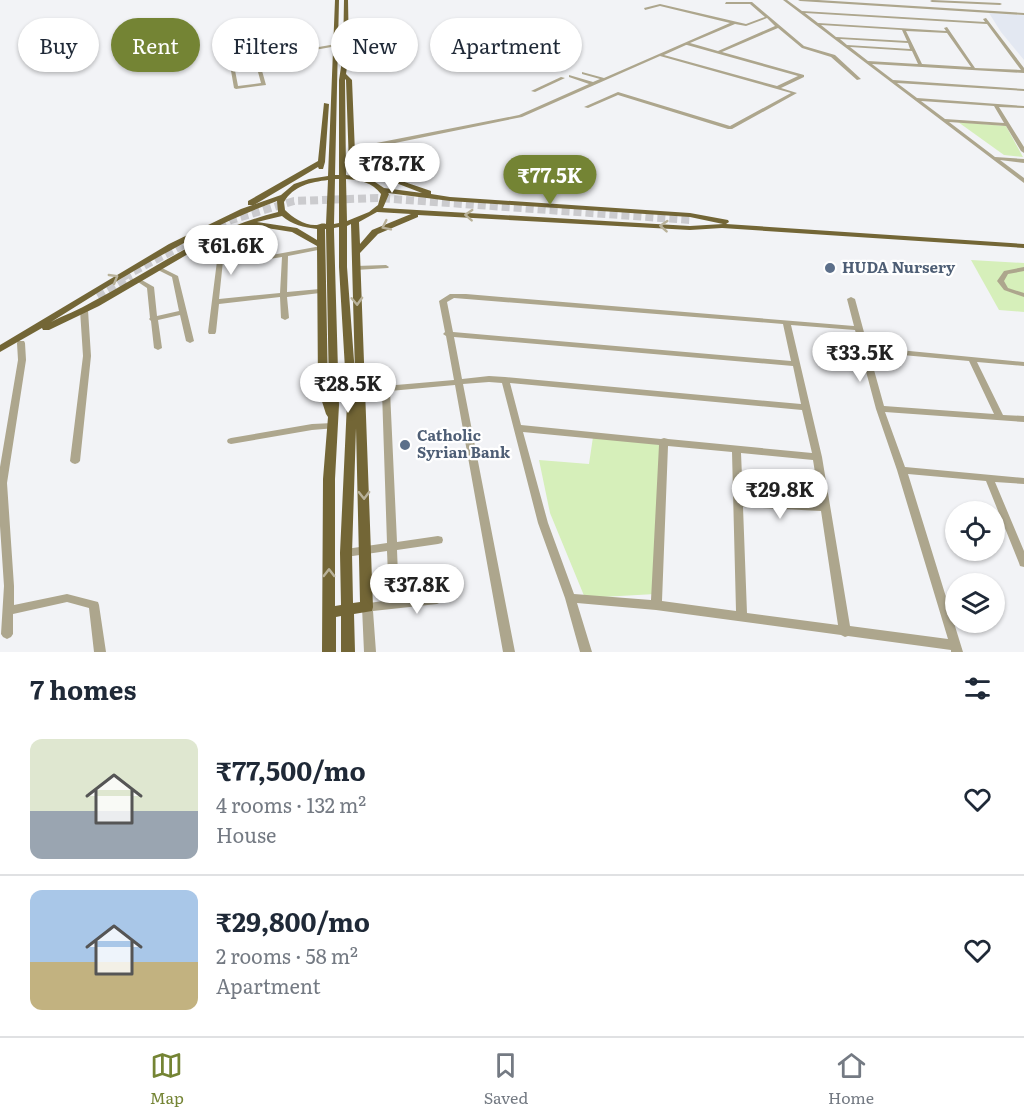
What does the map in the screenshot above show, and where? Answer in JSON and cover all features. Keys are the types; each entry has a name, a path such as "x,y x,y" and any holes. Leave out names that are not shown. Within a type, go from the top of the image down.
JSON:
{"main road":[{"path":"337,0 337,18"},
{"path":"329,652 329,479 334,405 330,231 338,78 346,50 346,0"},
{"path":"338,72 343,267 352,403 346,554 348,652"},
{"path":"320,178 328,82 338,78 349,80 351,151 353,169 358,178"},
{"path":"351,151 370,168 394,181 450,199"},
{"path":"0,356 50,322 80,298 322,162"},
{"path":"220,221 282,197 301,184 320,178 358,178 376,184 383,190 450,199 690,215 722,224"},
{"path":"282,197 280,207 283,213 297,222 321,225 355,221 377,210 385,200 383,190"},
{"path":"377,210 690,228 722,224 1024,246"},
{"path":"355,254 375,232 403,219 427,212"},
{"path":"50,322 84,310 158,267 250,223 283,213"},
{"path":"329,612 367,607 355,221"},
{"path":"690,222 1024,240"},
{"path":"250,223 294,230 321,246"},
{"path":"321,225 320,291 324,397 333,423"},
{"path":"0,349 95,296"}],"street":[{"path":"785,0 1024,181"},
{"path":"790,0 1024,14"},
{"path":"870,0 873,5"},
{"path":"911,0 915,8"},
{"path":"931,0 937,9"},
{"path":"931,0 1000,4"},
{"path":"997,0 1007,13"},
{"path":"726,3 751,3 806,49 833,56 859,79"},
{"path":"645,9 662,5 749,24 767,17"},
{"path":"979,11 1024,72"},
{"path":"801,12 988,22"},
{"path":"940,20 974,69"},
{"path":"351,151 514,118 735,22"},
{"path":"816,24 949,32"},
{"path":"719,52 778,26"},
{"path":"903,29 921,66"},
{"path":"834,38 909,42"},
{"path":"688,44 802,76 777,88"},
{"path":"845,46 913,50"},
{"path":"586,107 618,93 730,128 795,93 661,55"},
{"path":"257,59 264,84 236,88 232,64 257,59"},
{"path":"866,62 1024,72"},
{"path":"584,73 604,80"},
{"path":"570,76 594,84"},
{"path":"533,91 563,78"},
{"path":"891,80 1024,90"},
{"path":"915,98 1024,107"},
{"path":"995,104 1024,151"},
{"path":"942,120 1008,125"},
{"path":"995,158 1024,160"},
{"path":"212,332 221,259 250,223"},
{"path":"263,258 321,246"},
{"path":"285,255 283,295 285,318"},
{"path":"158,267 175,276 190,341"},
{"path":"356,268 386,267"},
{"path":"1024,269 1006,272 1000,281 1006,289 1024,295"},
{"path":"138,280 150,287 158,348"},
{"path":"215,302 320,291"},
{"path":"509,652 447,334 443,301 453,296 857,328"},
{"path":"570,597 742,616 956,648 902,470 880,409 851,299"},
{"path":"75,461 87,356 84,310"},
{"path":"153,319 183,312"},
{"path":"787,324 794,364 817,457 845,632"},
{"path":"447,334 794,364"},
{"path":"7,634 8,611 1,485 22,360 21,343"},
{"path":"864,349 1024,364"},
{"path":"972,359 1000,417"},
{"path":"361,391 457,381 505,380 804,407"},
{"path":"505,380 543,523 570,597 586,652"},
{"path":"386,389 390,547 394,603"},
{"path":"880,409 1024,419"},
{"path":"231,441 333,423"},
{"path":"517,428 817,457"},
{"path":"656,605 664,441"},
{"path":"736,450 742,616"},
{"path":"902,470 1024,481"},
{"path":"989,477 1021,549 1024,563"},
{"path":"738,503 824,508"},
{"path":"346,554 438,540"},
{"path":"8,611 67,598 94,605 100,652"},
{"path":"370,652 367,607 437,599"}],"shaded area":[{"path":"989,13 1024,15 1024,60 1001,32"}],"green space":[{"path":"958,122 1006,126 1023,157 1004,155"},
{"path":"971,260 1024,263 1024,312 999,310"},
{"path":"593,437 663,445 655,594 585,598 550,513 539,460 589,464"}],"tunnel":[{"path":"123,277 231,220 294,201 378,198 690,220"},
{"path":"98,297 132,277"}],"place":[{"name":"HUDA Nursery","path":"830,268"},
{"name":"Catholic Syrian Bank","path":"405,445"}]}
